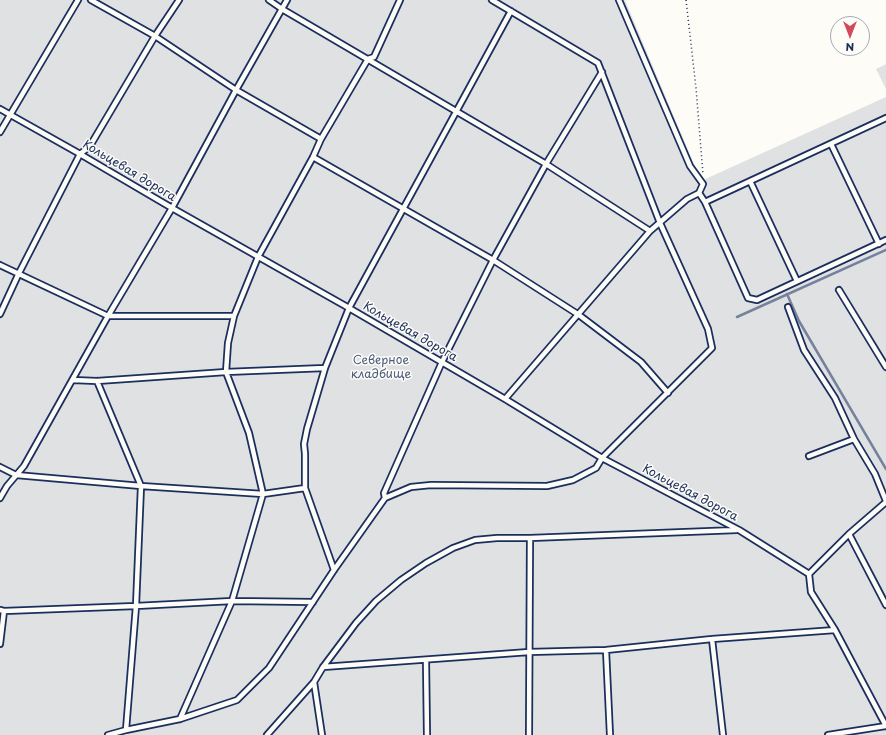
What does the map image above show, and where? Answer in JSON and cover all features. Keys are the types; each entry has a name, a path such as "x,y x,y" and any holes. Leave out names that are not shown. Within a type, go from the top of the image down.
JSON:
{"lane":[{"path":"0,132 78,0"},
{"path":"91,0 155,36 236,90 321,139"},
{"path":"0,314 19,273 80,154 90,146 155,36 179,0"},
{"path":"270,0 282,9 546,164 650,231"},
{"path":"0,498 7,486 24,466 108,316 172,208 287,0"},
{"path":"368,59 374,58 400,0"},
{"path":"108,735 180,719 237,700 269,668 334,570 385,498 411,487 431,485 547,486 573,480 596,468 602,458 712,348 708,329 660,223 598,63 492,0"},
{"path":"505,399 650,231 687,199 699,193 703,184 690,166 619,0"},
{"path":"334,570 305,488 304,444 325,368 349,308 511,11"},
{"path":"180,719 232,601 263,494 249,433 226,372 228,343 234,316 258,257 313,157 321,139 368,59"},
{"path":"385,498 384,493 442,362 493,260 546,164 602,72"},
{"name":"Кольцевая дорога","path":"0,108 442,362 602,458 739,530 809,574"},
{"path":"705,202 886,118"},
{"path":"831,144 879,244"},
{"path":"313,157 493,260 579,315 641,362 668,393"},
{"path":"750,181 797,281"},
{"path":"699,193 705,202 748,298 757,300 886,240"},
{"path":"0,265 108,316 234,316"},
{"path":"839,290 886,367"},
{"path":"788,308 804,350 835,398 854,439 875,474 886,501 849,534 809,574 811,592 835,630 886,726 828,735"},
{"path":"73,380 97,381 226,372 325,368"},
{"path":"97,381 141,486 136,606 126,730"},
{"path":"809,456 854,439"},
{"path":"0,467 16,475 141,486 263,494 305,488"},
{"path":"267,735 314,682 356,623 376,601 401,580 426,563 453,548 475,540 497,538 739,530"},
{"path":"849,534 886,605"},
{"path":"529,735 530,538"},
{"path":"0,644 2,610 136,606 232,601 313,602"},
{"path":"323,668 529,652 606,650 712,639 835,630"},
{"path":"712,639 723,735"},
{"path":"606,650 610,735"},
{"path":"426,660 427,735"},
{"path":"314,682 322,735"}],"path":[{"path":"686,0 703,169 703,184"}],"green space":[{"name":"Северное кладбище","path":"0,0 625,0 701,181 886,97 886,735 0,735"},
{"path":"886,64 886,89 876,69"}],"waterway":[{"path":"737,317 886,250"},
{"path":"787,294 799,321 886,469"}]}
